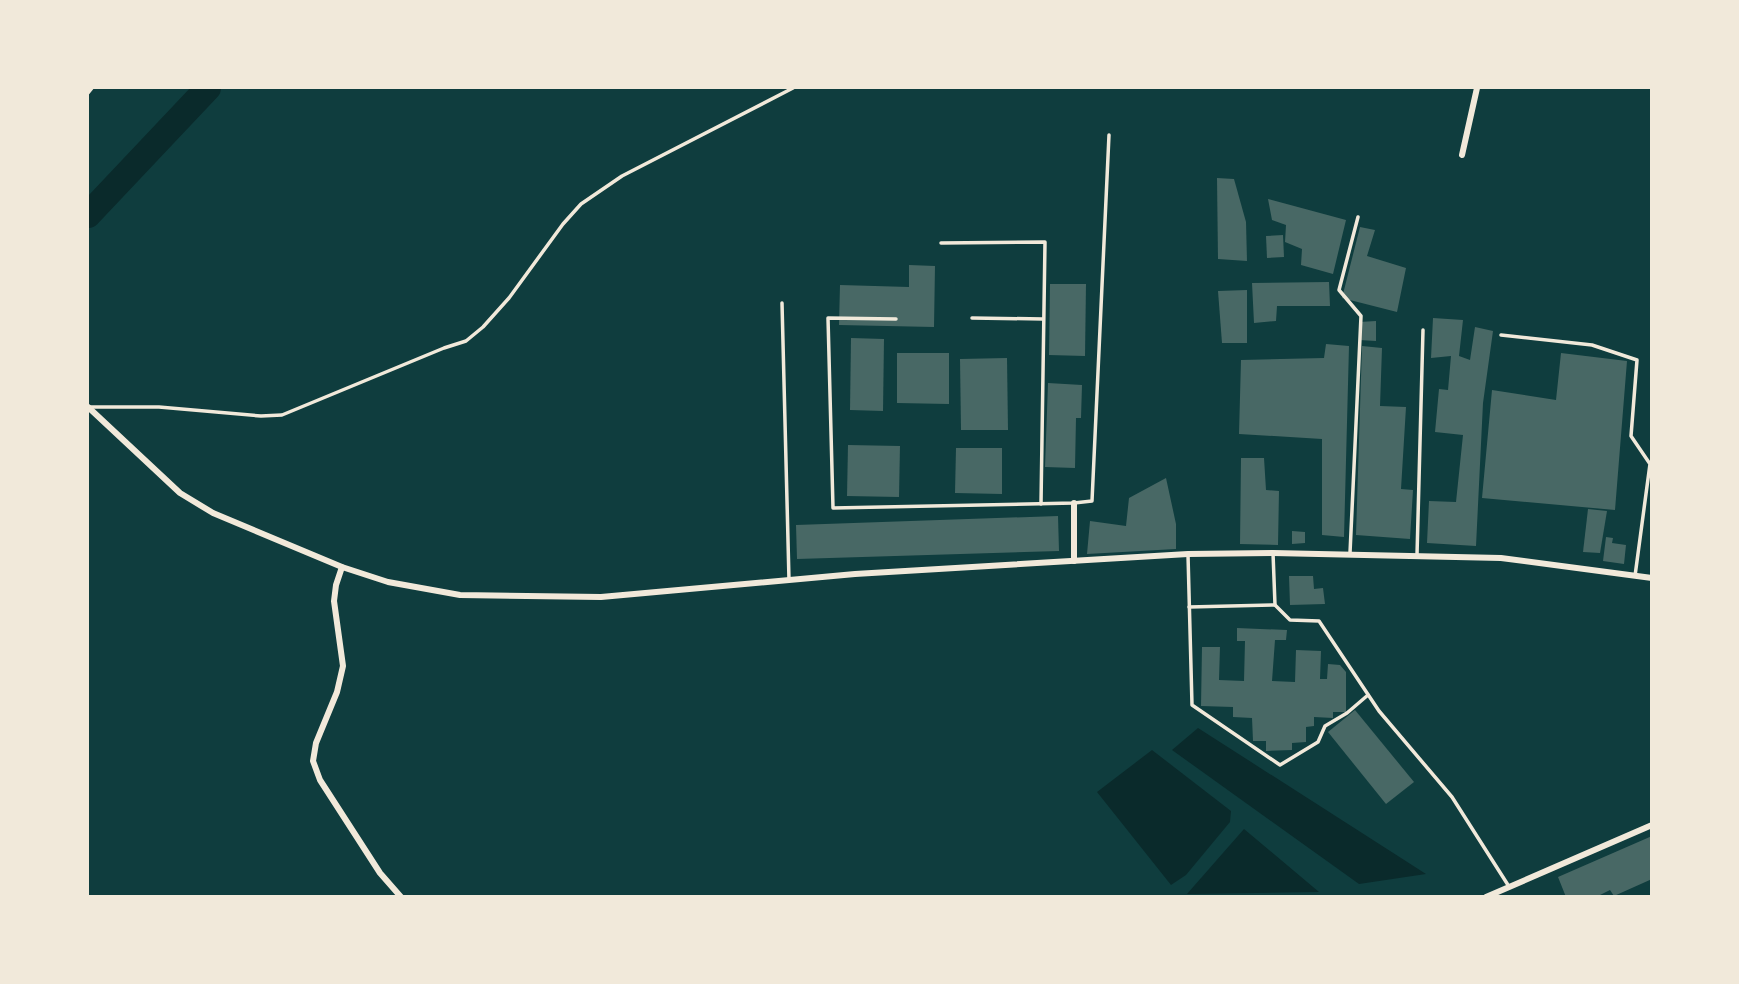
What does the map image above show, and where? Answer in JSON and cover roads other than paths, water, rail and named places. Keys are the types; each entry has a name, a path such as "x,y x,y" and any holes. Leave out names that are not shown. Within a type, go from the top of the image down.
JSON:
{"street":[{"path":"1462,155 1477,88"},
{"path":"88,407 180,493 213,513 342,567 388,582 460,595 601,597 789,580 1188,554 1501,558 1651,578"},
{"path":"1074,503 1074,561"},
{"path":"342,567 334,601 343,666 337,692 316,743 313,761 320,780 380,873 401,897"},
{"path":"1486,897 1508,885 1651,825"}],"lane":[{"path":"88,93 92,88"},
{"path":"88,407 159,407 261,416 282,415 466,341 483,327 509,298 563,224 581,204 622,177 793,88"},
{"path":"896,319 828,318 833,509 1092,501 1109,135"},
{"path":"1350,554 1361,316 1339,290 1358,217"},
{"path":"941,243 1045,242 1041,504"},
{"path":"782,303 789,580"},
{"path":"972,318 1044,319"},
{"path":"1417,555 1423,330"},
{"path":"1501,335 1592,345 1637,360 1631,436 1650,464 1635,576"},
{"path":"1273,553 1275,605 1290,620 1320,621 1379,711 1452,797 1508,885"},
{"path":"1188,554 1192,705 1280,765 1318,742 1325,726 1347,713 1368,695"},
{"path":"1189,607 1275,605"}],"water":[{"path":"1198,728 1426,874 1359,884 1172,750"},
{"path":"1152,750 1231,811 1230,822 1186,875 1171,885 1097,792"},
{"path":"1244,829 1319,892 1187,894"}],"waterway":[{"path":"88,215 208,88"}]}
